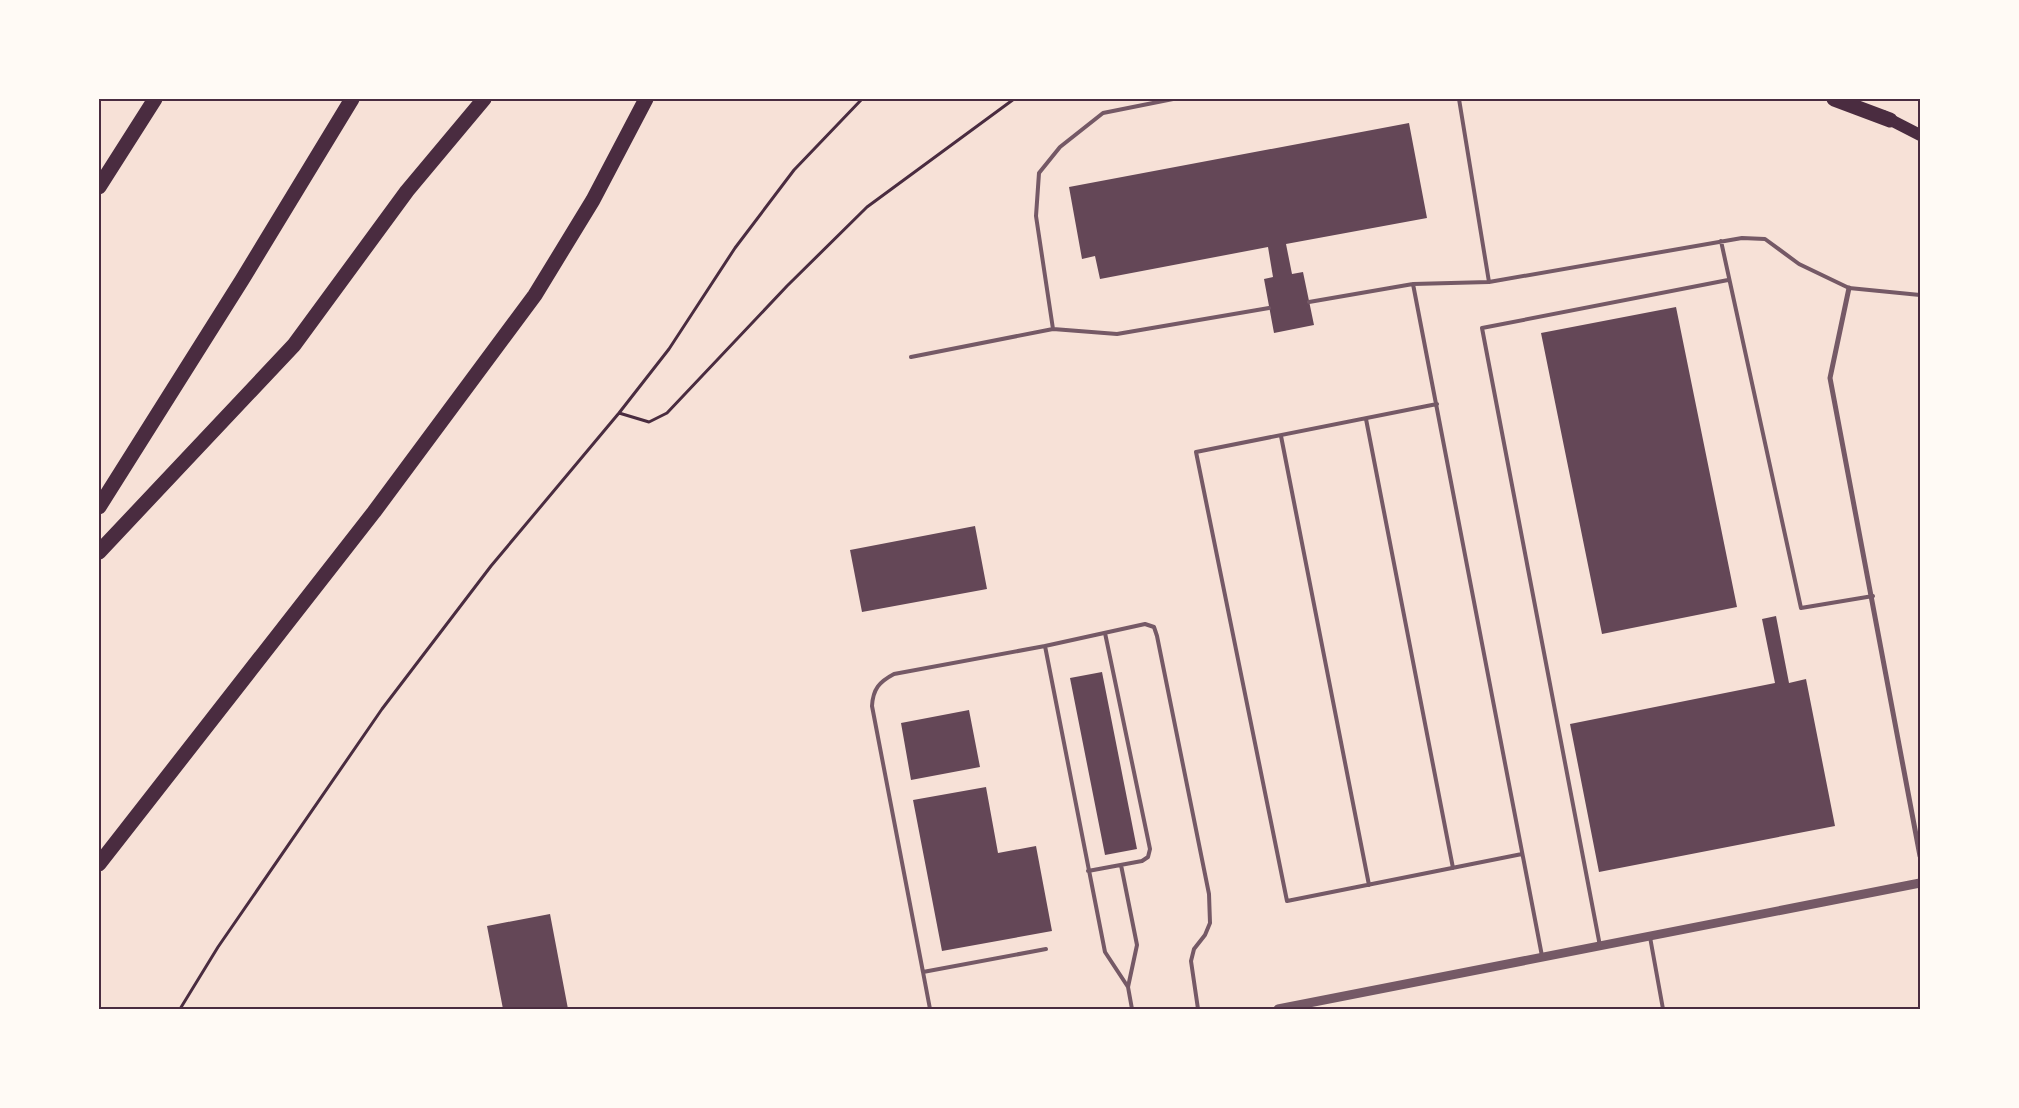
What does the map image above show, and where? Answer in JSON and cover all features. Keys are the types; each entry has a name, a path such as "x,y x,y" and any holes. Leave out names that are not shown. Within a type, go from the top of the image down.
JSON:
{"highway":[{"path":"99,187 155,99"},
{"path":"99,507 242,280 352,99"},
{"path":"99,552 294,345 407,190 484,99"},
{"path":"99,864 380,505 534,296 593,200 646,99"},
{"path":"1834,99 1890,120"}],"main road":[{"path":"1850,99 1920,135"}],"street":[{"path":"1849,288 1830,378 1873,596 1920,856"},
{"path":"1278,1009 1920,883"}],"lane":[{"path":"1053,329 1036,216 1039,173 1060,147 1104,113 1173,99"},
{"path":"1459,99 1490,282"},
{"path":"1309,302 1413,284 1490,282 1618,262 1742,238 1765,240 1798,264 1849,288 1920,295"},
{"path":"1721,241 1801,608 1873,596"},
{"path":"1600,946 1482,328 1728,280"},
{"path":"1413,284 1542,958"},
{"path":"911,357 1053,329 1117,334 1269,308"},
{"path":"1437,404 1196,452 1286,901 1522,854"},
{"path":"1366,419 1453,868"},
{"path":"1281,436 1370,884"},
{"path":"930,1009 872,706 873,693 881,681 894,674 1045,646 1145,624 1154,627 1157,636 1211,908 1210,923 1194,949 1191,961 1198,1009"},
{"path":"1088,871 1142,861 1148,857 1150,849 1104,633"},
{"path":"1045,646 1105,952 1128,987"},
{"path":"1121,865 1136,945 1128,987 1132,1009"},
{"path":"1650,937 1663,1009"},
{"path":"923,972 1046,949"}],"path":[{"path":"180,1009 218,947 382,709 491,566 619,413 669,349 735,248 794,170 862,99"},
{"path":"619,413 649,422 667,413 787,286 868,207 1014,99"}],"building":[{"path":"1409,123 1427,218 1286,244 1292,274 1303,272 1314,325 1274,333 1264,279 1273,277 1268,247 1100,279 1095,256 1082,259 1069,187"},
{"path":"1676,307 1737,607 1602,634 1541,333"},
{"path":"975,526 987,589 862,612 850,550"},
{"path":"1776,616 1789,683 1806,679 1835,826 1599,872 1570,724 1775,683 1762,619"},
{"path":"1102,672 1137,849 1105,855 1070,678"},
{"path":"969,710 980,767 911,780 901,723"},
{"path":"986,787 998,853 1036,846 1052,931 942,951 913,800"},
{"path":"550,914 568,1009 503,1009 487,926"}]}
